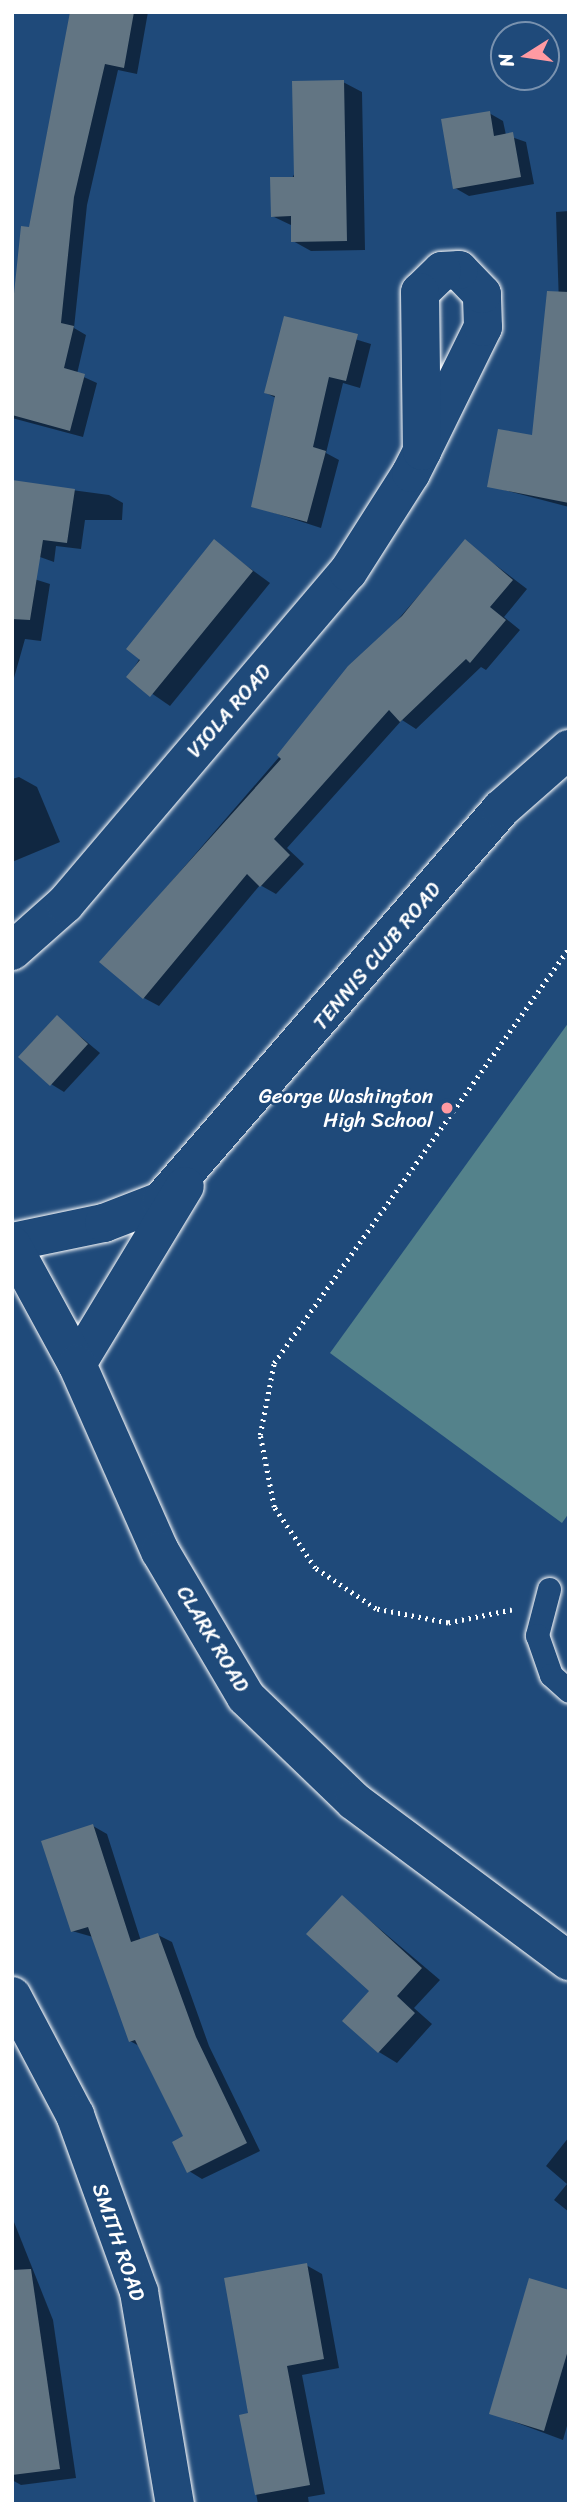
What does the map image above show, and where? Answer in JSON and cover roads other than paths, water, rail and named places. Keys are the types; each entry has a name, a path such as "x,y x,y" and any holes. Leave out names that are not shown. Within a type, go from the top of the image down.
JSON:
{"street":[{"name":"VIOLA ROAD","path":"12,951 65,904 348,572 422,451"},
{"name":"TENNIS CLUB ROAD","path":"12,1244 104,1223 161,1201 194,1171 501,809 569,749"},
{"name":"TENNIS CLUB ROAD","path":"77,1364 194,1171"},
{"name":"CLARK ROAD","path":"12,1244 77,1364 160,1550 246,1697 354,1801 569,1961"},
{"name":"SMITH ROAD","path":"12,1996 75,2115 139,2292 174,2504"}],"lane":[{"path":"549,1589 537,1635 551,1675 569,1691"}],"place":[{"name":"George Washington High School","path":"447,1108"}]}
